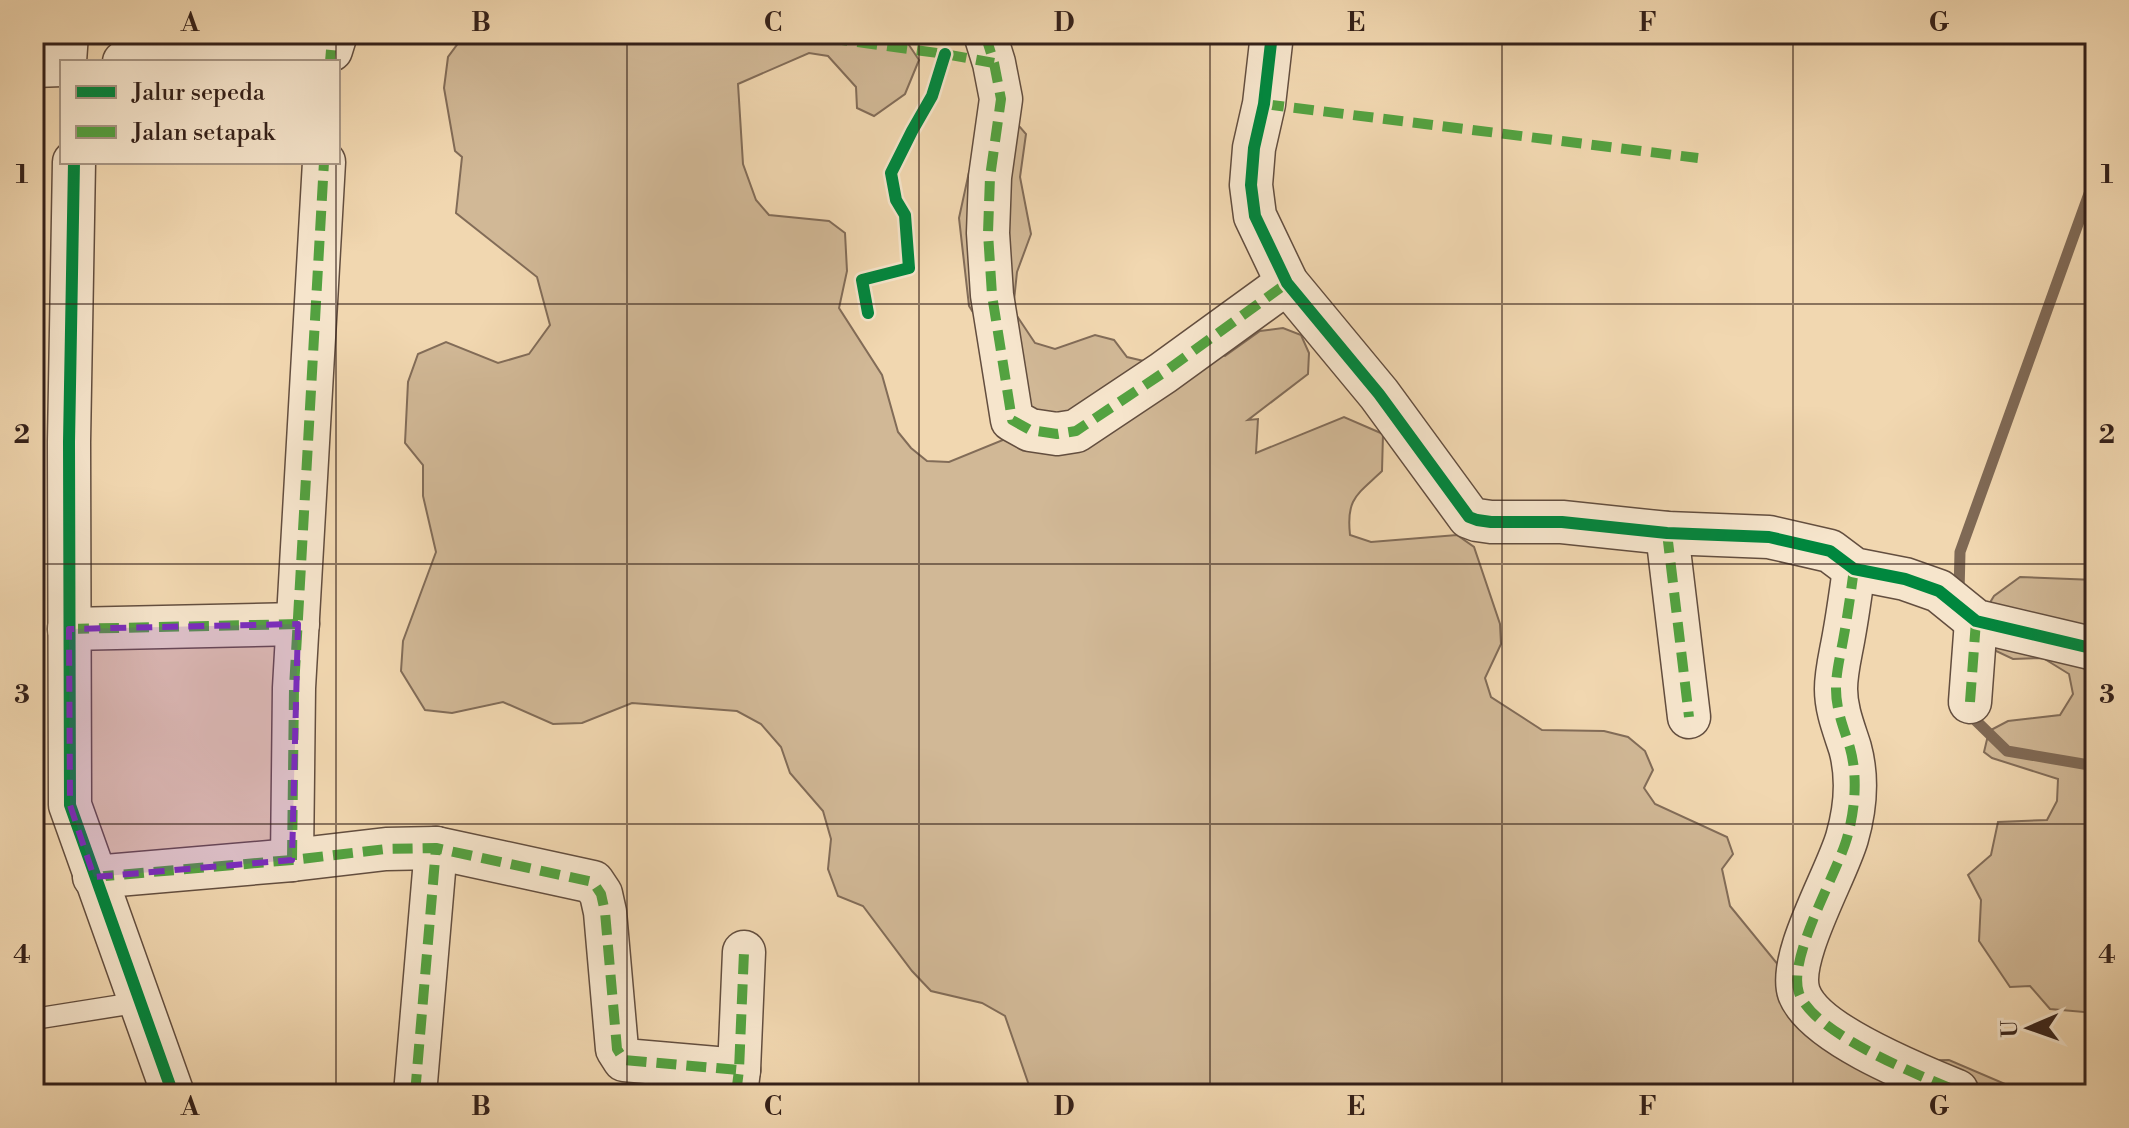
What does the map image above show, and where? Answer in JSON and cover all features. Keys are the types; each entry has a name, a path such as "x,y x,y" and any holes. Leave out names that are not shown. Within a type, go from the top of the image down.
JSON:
{"street":[{"path":"985,34 1001,99 990,177 988,233 992,295 1012,420 1030,430 1057,434 1076,431 1163,373 1287,283"},
{"path":"1272,34 1264,104 1254,148 1251,185 1255,216 1287,283 1379,394 1472,519 1562,522 1667,533 1769,537 1830,551 1854,569 1905,579 1939,591 1973,619 2095,649"},
{"path":"156,60 333,49"},
{"path":"34,66 60,65"},
{"path":"74,164 69,629 52,806 94,877 173,1094"},
{"path":"292,860 294,688 324,164"},
{"path":"1667,533 1689,717"},
{"path":"1854,569 1836,691 1840,718 1851,751 1855,778 1854,806 1838,863 1804,944 1798,972 1798,991 1807,1008 1822,1022 1855,1043 1886,1061 1957,1091"},
{"path":"1970,702 1973,619"},
{"path":"69,629 298,624"},
{"path":"415,1094 436,848"},
{"path":"94,877 386,849 436,848 593,882 601,894 605,912 617,1049 624,1060 737,1082 744,952"}],"lane":[{"path":"76,60 78,34"},
{"path":"34,1019 141,1002"}],"highlighted area":[{"path":"298,624 292,860 94,877 70,805 69,629"}],"shaded area":[{"path":"465,34 886,34 907,42 919,60 905,94 874,116 857,108 856,87 828,56 809,53 738,84 743,164 756,200 769,215 829,221 845,233 847,271 839,308 882,375 898,432 911,448 927,461 949,462 1003,440 1011,420 1004,362 969,306 959,218 969,172 992,128 1013,119 1026,134 1020,177 1031,234 1017,272 1013,310 1035,343 1055,349 1095,335 1114,340 1127,357 1148,362 1186,344 1225,356 1260,331 1283,328 1301,335 1309,353 1308,374 1248,420 1258,419 1256,453 1344,417 1383,434 1382,471 1355,498 1350,513 1350,535 1371,542 1457,535 1474,547 1500,624 1501,644 1485,678 1491,697 1542,730 1604,731 1628,737 1645,751 1653,770 1644,788 1655,804 1727,837 1733,854 1722,869 1730,906 1833,1032 1886,1061 1949,1060 2026,1093 2044,1094 1032,1094 1005,1016 982,1003 931,991 863,906 838,896 828,869 831,839 823,811 790,773 781,747 761,724 737,711 632,703 582,723 553,724 503,702 452,713 425,710 401,671 403,641 436,552 423,496 423,465 405,443 408,382 418,354 446,342 498,363 529,354 550,325 537,277 456,213 462,157 455,151 444,88 448,57"},
{"path":"2020,577 2095,580 2095,1013 2050,1009 2030,986 2010,987 1979,941 1981,900 1968,875 1991,855 1998,822 2047,820 2057,801 2058,779 1992,758 1984,752 1989,731 2008,721 2060,715 2073,694 2069,674 2043,658 2013,659 1996,651 1985,635 1983,614 1994,596"}],"waterway":[{"path":"1959,593 1960,552 2095,177"},
{"path":"1968,713 2007,751 2095,766"}],"marked path":[{"path":"798,34 994,63"},
{"path":"985,34 1001,99 990,177 988,233 992,295 1012,420 1030,430 1057,434 1076,431 1163,373 1287,283"},
{"path":"330,60 331,50"},
{"path":"1264,104 1698,158"},
{"path":"292,860 294,688 324,164"},
{"path":"1667,533 1689,717"},
{"path":"1854,569 1836,689 1852,759 1854,805 1847,838 1800,959 1797,978 1799,993 1808,1008 1845,1038 1894,1064 1957,1091"},
{"path":"1970,702 1976,621"},
{"path":"69,629 298,624"},
{"path":"94,877 386,849 436,848 593,882 601,894 605,912 617,1049 624,1060 739,1070"},
{"path":"415,1094 436,848"},
{"path":"736,1094 744,952"}],"cycle path":[{"path":"1272,34 1264,104 1254,148 1251,185 1255,216 1287,283 1379,394 1469,517 1491,522 1562,522 1667,533 1769,537 1830,551 1854,569 1905,579 1939,591 1976,621 2095,649"},
{"path":"868,313 862,280 909,268 905,215 896,200 891,173 932,96 945,54"},
{"path":"74,164 69,442 70,805 173,1094"}]}
